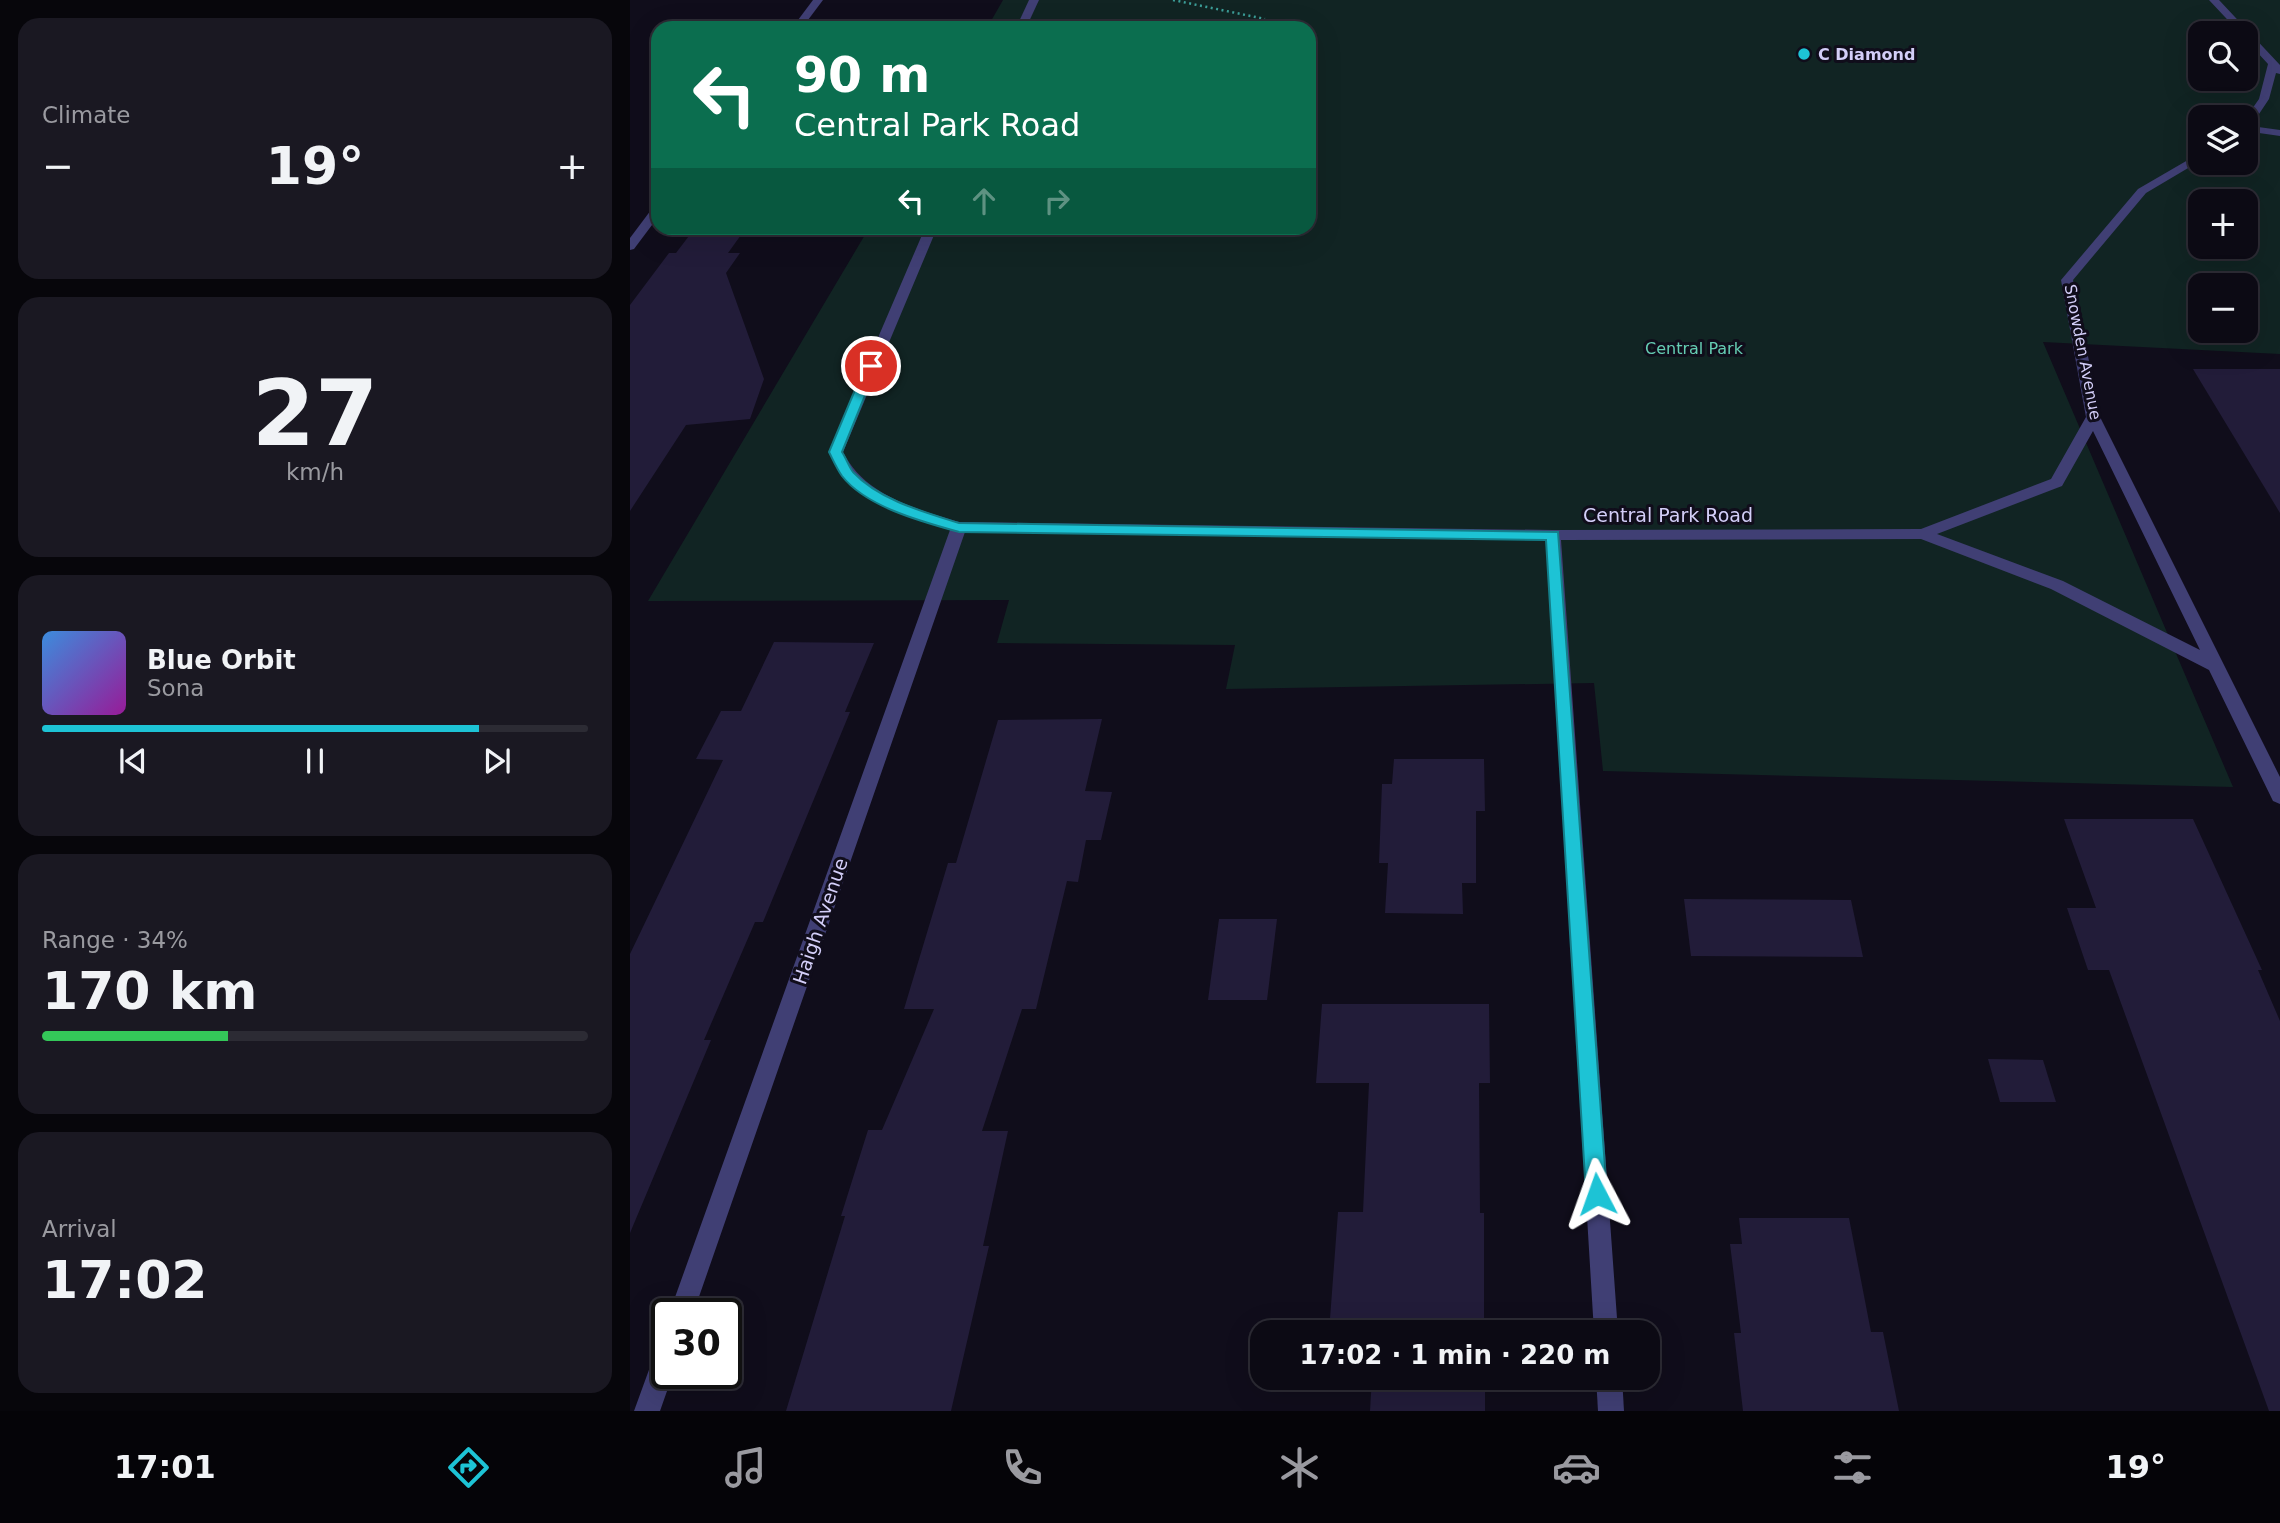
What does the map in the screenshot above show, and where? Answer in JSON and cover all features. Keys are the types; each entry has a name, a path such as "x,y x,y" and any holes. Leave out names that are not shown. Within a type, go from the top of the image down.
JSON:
{"street":[{"path":"802,21 818,0"},
{"path":"1024,21 1034,0"},
{"path":"2214,0 2276,67 2258,108"},
{"path":"2258,129 2280,132"},
{"name":"Snowden Avenue","path":"2188,163 2142,191 2067,280 2093,417 2280,796"},
{"path":"630,246 651,218"},
{"name":"Central Park Road","path":"927,235 836,452 848,474 877,496 914,514 959,527 1553,535 1922,534 2057,482 2093,417"},
{"name":"Haigh Avenue","path":"687,1298 959,527"},
{"path":"1922,534 2057,585 2214,665"},
{"path":"1553,535 1605,1320"},
{"path":"647,1411 655,1389"},
{"path":"1610,1390 1611,1411"}],"path":[{"path":"1173,0 1265,19"}],"green space":[{"name":"Central Park","path":"1003,0 2280,0 2280,354 2043,342 2233,787 1603,771 1594,683 1226,689 1235,645 997,643 1009,600 648,601 865,235 1316,235 1316,21 991,21"}],"building":[{"path":"690,235 741,235 728,253 740,253 726,273 764,379 750,419 686,425 630,511 630,305 669,253 676,253"},
{"path":"2193,369 2280,369 2280,513"},
{"path":"774,642 874,643 845,712 850,712 763,922 755,922 704,1040 711,1040 630,1233 630,954 723,760 696,759 721,711 741,711"},
{"path":"1102,719 1085,791 1112,792 1101,840 1086,840 1078,882 1067,881 1036,1009 1022,1009 982,1131 1008,1131 983,1246 989,1246 951,1411 786,1411 868,1130 882,1130 934,1009 904,1009 948,863 956,863 998,720"},
{"path":"1394,759 1484,759 1485,811 1476,811 1476,883 1462,883 1463,914 1385,913 1388,863 1379,863 1382,784 1392,784"},
{"path":"2064,819 2193,819 2262,970 2258,970 2280,1021 2280,1411 2269,1411 2109,970 2088,970 2067,908 2096,908"},
{"path":"1684,899 1851,900 1863,957 1691,956"},
{"path":"1219,919 1277,919 1267,1000 1208,1000"},
{"path":"1322,1004 1489,1004 1490,1083 1479,1083 1480,1213 1484,1213 1484,1320 1330,1320 1338,1212 1363,1212 1369,1083 1316,1083"},
{"path":"1988,1059 2043,1060 2056,1102 2000,1102"},
{"path":"1739,1218 1849,1218 1871,1332 1883,1332 1899,1411 1743,1411 1734,1333 1741,1333 1730,1244 1742,1244"},
{"path":"1371,1390 1485,1390 1485,1411 1370,1411"}],"place":[{"name":"C Diamond","path":"1804,54"}],"route":[{"path":"871,366 836,452 848,474 877,496 914,514 959,527 1553,535 1597,1194"}]}
